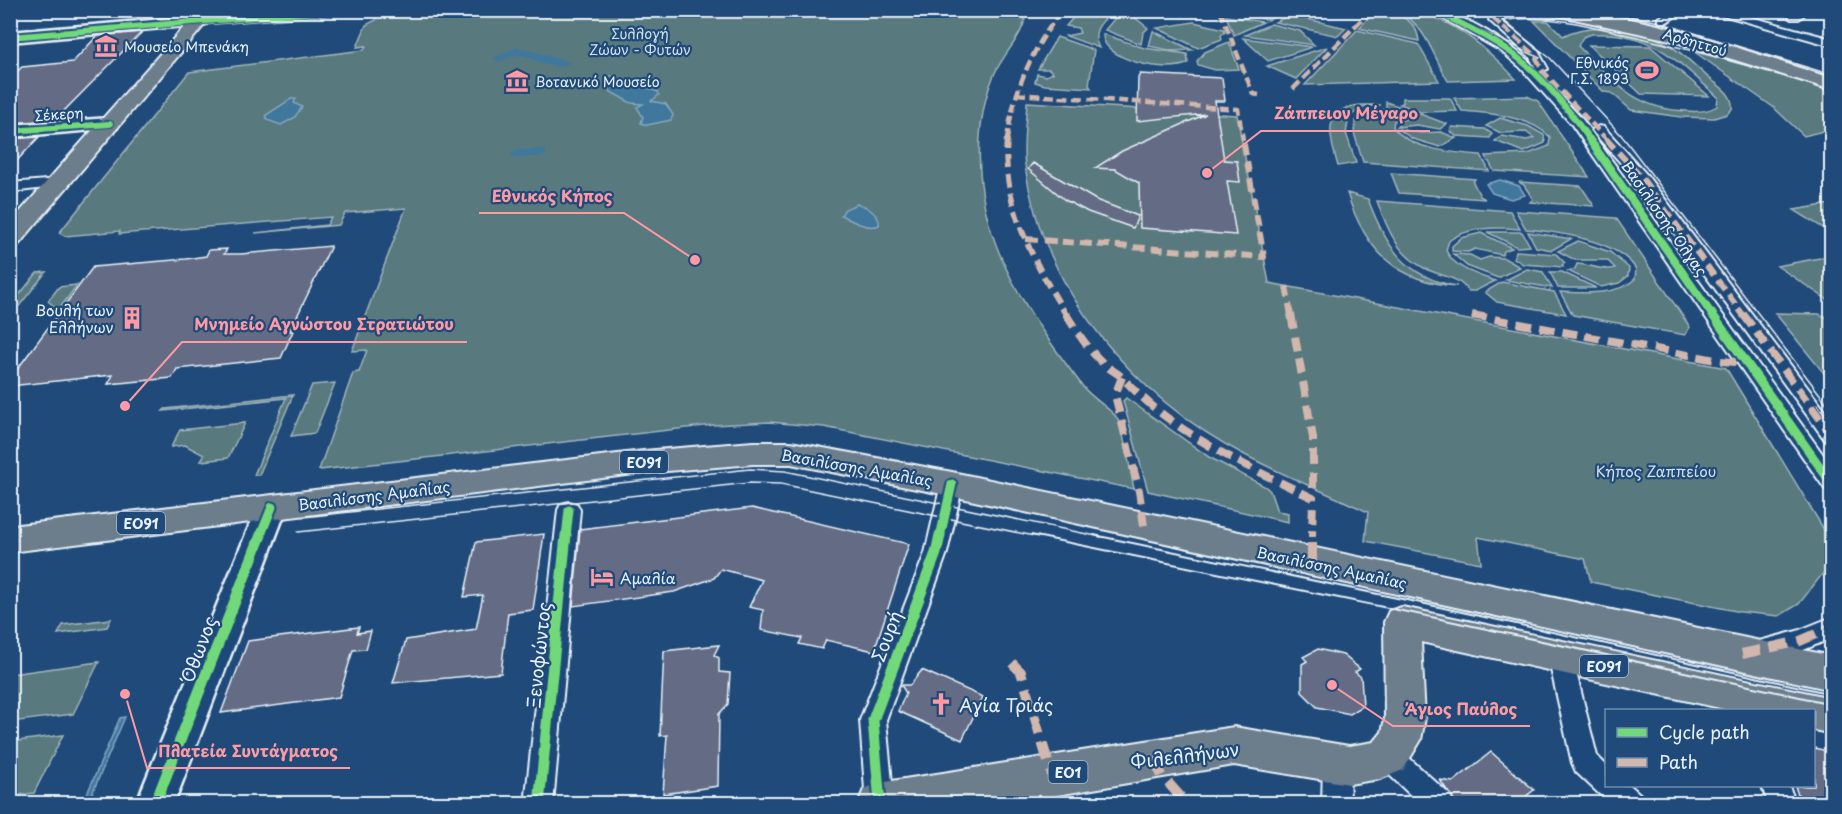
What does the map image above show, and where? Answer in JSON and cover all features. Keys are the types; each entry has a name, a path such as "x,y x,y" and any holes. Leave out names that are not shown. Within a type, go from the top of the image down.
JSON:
{"main road":[{"name":"Αρδηττού","path":"1556,10 1674,36 1832,84"},
{"name":"Αρδηττού","path":"1622,10 1671,15 1832,70"},
{"path":"10,239 204,16"},
{"name":"Βασιλίσσης Αμαλίας","path":"10,539 643,462 753,453 811,456 952,484 1832,673"},
{"name":"ΕΟ91","path":"1388,756 1401,740 1405,718 1402,622 1560,656 1750,704 1790,709"},
{"path":"1815,712 1832,716"},
{"name":"Φιλελλήνων","path":"880,803 987,795 1234,746 1258,748 1336,764 1367,764 1388,756"}],"street":[{"path":"11,37 204,16 340,10"},
{"name":"Βασιλίσσης Όλγας","path":"1434,10 1505,48 1524,64 1577,122 1832,484"},
{"path":"1710,10 1832,43"},
{"name":"Βασιλίσσης Όλγας","path":"1501,15 1534,54 1543,71 1641,177 1832,435"},
{"name":"Σέκερη","path":"10,131 110,124"},
{"path":"10,188 59,183"},
{"name":"Σουρή","path":"880,803 873,720 936,554 952,484"},
{"name":"Όθωνος","path":"155,804 272,507"},
{"name":"Ξενοφώντος","path":"539,804 569,510"},
{"path":"1742,654 1800,641 1832,627"},
{"path":"1560,656 1585,763 1605,781"},
{"path":"1388,756 1440,804"},
{"path":"1336,764 1336,804"},
{"path":"1612,787 1631,804"},
{"path":"1776,787 1782,804"}],"green space":[{"name":"Συλλογή Ζώων - Φυτών","path":"415,10 1026,11 1018,36 994,75 983,114 979,156 986,212 1005,266 1033,317 1084,388 1117,418 1125,442 1134,489 824,427 769,422 713,425 319,470 353,373 359,372 367,350 352,351 406,208 345,213 339,225 255,233 327,225 331,217 119,234 120,231 65,236 59,233 189,72 364,50 366,46 357,47 366,25 376,20 380,13"},
{"path":"1269,10 1283,13 1268,20 1223,11"},
{"path":"1376,10 1404,17 1414,27 1419,41 1359,28"},
{"path":"1079,11 1111,14 1103,21 1096,33 1099,48 1066,36 1080,33 1078,28 1066,26"},
{"path":"1399,11 1416,12 1448,24 1478,43 1516,79 1448,81 1422,33 1408,17"},
{"path":"1128,12 1148,28 1143,33 1141,44 1105,30 1115,18"},
{"path":"1290,15 1346,28 1338,36 1275,22"},
{"path":"1226,16 1263,22 1234,35"},
{"path":"1534,21 1548,21 1563,36 1587,29 1615,28 1655,38 1678,51 1721,87 1731,99 1732,109 1727,114 1714,118 1681,117 1631,110 1612,93 1604,92","holes":["1592,34 1613,34 1647,43 1676,60 1718,97 1717,106 1698,111 1686,111 1668,109 1638,99 1614,81 1578,46 1583,37"]},
{"path":"1194,22 1224,29 1222,39 1198,48 1157,28"},
{"path":"1271,24 1300,31 1314,45 1245,35"},
{"path":"1357,30 1418,44 1439,81 1305,85"},
{"path":"1153,31 1192,50 1174,51 1149,46"},
{"path":"1103,34 1144,48 1187,54 1188,63 1167,67 1138,63 1113,51 1105,43"},
{"path":"1057,37 1094,50 1089,85 1091,88 1045,85 1035,82 1037,74 1046,76 1053,73 1049,69 1038,69"},
{"path":"1243,38 1312,47 1268,61"},
{"path":"1676,39 1831,92 1831,129 1804,136 1773,107"},
{"path":"1229,42 1239,69 1215,70 1198,65 1197,61 1205,52"},
{"name":"Εθνικός Γ.Σ. 1893","path":"1589,45 1650,46 1709,96 1641,94"},
{"path":"1327,47 1296,79 1267,66 1270,65"},
{"path":"1527,96 1538,101 1589,177 1494,171 1486,156 1528,154 1549,146 1550,137 1532,124 1520,120 1462,111 1454,98"},
{"path":"1403,98 1450,98 1457,111 1420,112 1400,104 1403,103"},
{"name":"Κήπος Ζαππείου","path":"1027,102 1237,115 1269,283 1726,368 1831,541 1831,563 1799,604 1779,616 1741,612 1591,582 1585,559 1478,537 1481,563 1365,541 1368,512 1260,463 1205,431 1167,403 1132,371 1100,336 1073,297 1051,255 1035,211 1024,158"},
{"path":"1386,102 1416,112 1394,121 1393,127 1401,135 1410,141 1434,149 1481,155 1489,171 1363,162 1354,133 1355,122 1364,113 1386,109"},
{"path":"1381,105 1363,107 1349,117 1346,133 1356,163 1338,166 1331,134 1334,117 1349,107"},
{"path":"1420,114 1447,124 1440,129 1417,125 1397,127 1402,120"},
{"path":"1500,118 1528,126 1544,135 1545,143 1524,152 1495,141 1502,136 1527,140 1534,138 1526,132 1501,133 1486,126"},
{"path":"1452,127 1485,129 1492,134 1490,138 1456,136 1450,131"},
{"path":"1398,129 1421,133 1441,132 1456,138 1440,147 1413,139"},
{"path":"1391,173 1475,179 1473,182 1480,196 1485,199 1399,193"},
{"path":"1519,182 1581,186 1594,206 1530,202 1533,199 1524,185"},
{"path":"1347,193 1368,199 1390,245 1410,267 1424,276 1457,286 1417,278 1400,270 1386,259 1363,231"},
{"path":"1377,201 1510,211 1520,229 1474,230 1449,241 1446,250 1454,262 1495,281 1475,291 1468,291 1459,282 1424,268 1407,255 1389,230"},
{"path":"1831,204 1831,233 1794,210"},
{"path":"1516,211 1616,218 1690,327 1685,335 1573,315 1560,292 1599,292 1619,288 1635,279 1636,269 1616,251 1601,244 1570,235 1526,229"},
{"path":"1487,232 1522,232 1530,246 1517,247"},
{"path":"1528,232 1571,239 1552,250 1536,247"},
{"path":"1481,233 1512,248 1504,251 1502,255 1475,249 1468,252 1452,251 1452,246 1461,238"},
{"path":"1578,241 1610,252 1629,268 1628,276 1619,283 1601,287 1568,271 1575,269 1577,264 1606,269 1615,268 1607,260 1575,260 1558,251"},
{"path":"1516,251 1556,254 1565,263 1563,267 1523,264 1514,258"},
{"path":"1453,254 1470,255 1480,260 1489,257 1504,258 1520,267 1498,278 1467,266"},
{"path":"1831,256 1831,302 1777,266"},
{"path":"1527,269 1543,272 1552,288 1506,280"},
{"path":"46,272 11,315 11,301 15,300 37,273"},
{"path":"1550,272 1562,272 1596,288 1558,288"},
{"path":"1502,282 1554,292 1566,314 1497,302 1485,292"},
{"path":"77,285 60,308 56,308 48,301 59,287"},
{"path":"1775,313 1819,314 1831,319 1831,382"},
{"path":"335,383 315,433 291,436 312,385"},
{"path":"293,395 259,475 254,475 286,398 163,411 165,409"},
{"path":"1126,398 1209,457 1266,487 1270,491 1277,511 1288,513 1288,522 1148,491 1123,401"},
{"path":"245,423 228,458 201,461 204,455 185,445 171,447 180,430"},
{"path":"111,619 107,627 58,634 63,625"},
{"path":"99,662 73,714 11,722 11,674"},
{"path":"63,735 34,793 11,796 11,742"}],"water":[{"path":"610,76 629,80 658,92 659,95 651,101 666,104 673,115 671,120 647,125 641,123 643,117 637,107 643,104 631,103 611,92 605,78"},
{"path":"291,99 296,99 294,103 302,107 294,118 281,125 267,120 266,115"},
{"path":"1500,180 1519,186 1525,195 1511,199 1492,193 1486,184"},
{"path":"857,204 865,206 872,212 878,218 879,225 865,226 841,215 845,209"},
{"path":"125,717 88,803 83,803 120,718"}],"building":[{"path":"142,32 55,120 10,123 10,78 22,67 73,62 97,36"},
{"path":"1140,74 1222,78 1225,101 1215,101 1224,160 1237,161 1240,182 1227,181 1236,235 1140,228 1139,183 1115,169 1095,168 1122,151 1206,114 1137,121"},
{"path":"39,137 10,168 10,139"},
{"path":"1033,163 1096,200 1138,216 1133,228 1088,212 1065,200 1028,169"},
{"name":"Βουλή των Ελλήνων","path":"331,246 290,331 293,331 281,358 177,369 172,378 108,384 113,375 10,386 10,379 93,267 186,259 206,256 209,250 227,249 224,254 241,254"},
{"path":"752,508 909,544 874,651 826,640 822,649 799,644 802,638 761,630 763,610 749,607 762,580 721,569 714,578 674,592 573,606 580,529"},
{"path":"544,534 533,610 508,613 501,673 393,683 406,640 476,629 483,595 464,597 476,542"},
{"path":"359,627 357,633 371,631 366,649 353,650 339,697 221,713 248,641"},
{"path":"719,645 714,655 719,658 719,672 730,673 728,704 719,714 718,786 663,794 667,735 660,736 664,651"},
{"path":"1318,649 1343,655 1360,669 1355,672 1361,677 1363,706 1350,714 1317,707 1302,692 1302,664 1307,661 1303,657"},
{"name":"Αγία Τριάς","path":"922,670 983,697 962,740 898,711 906,693 901,685 910,685"},
{"path":"1815,748 1832,752 1832,791 1824,790 1828,804 1801,804 1795,787 1815,787"},
{"path":"1491,752 1534,790 1516,804 1456,804 1440,780 1453,782"}],"waterway":[{"path":"499,58 518,51 548,62 564,62"},
{"path":"517,154 541,153"}],"tram line":[{"path":"1436,10 1540,58"},
{"path":"1600,10 1655,21 1832,75"},
{"path":"1832,91 1708,55 1584,25 1535,19 1502,21 1550,58 1622,136 1832,410"},
{"path":"1817,404 1832,424"},
{"path":"304,517 750,469 785,471 1101,537"},
{"path":"298,532 749,483 781,484 1039,537"},
{"path":"1031,535 1422,615 1832,704"},
{"path":"1094,535 1421,603 1832,694"}],"marked path":[{"path":"1062,10 1034,51 1023,74 1009,122 1007,172 1017,219 1026,240 1079,334 1103,363 1122,377 1136,394 1199,439 1313,498 1312,562"},
{"path":"1220,10 1253,94 1259,95"},
{"path":"1293,89 1371,10"},
{"path":"1506,10 1494,16 1495,20 1534,54 1543,71 1641,177 1832,435"},
{"path":"1016,94 1238,109 1264,257 1026,239"},
{"path":"1286,286 1313,438 1313,498"},
{"path":"1472,315 1721,361 1747,363"},
{"path":"1122,377 1115,395 1139,491 1144,526"},
{"path":"1742,654 1800,641 1832,627"},
{"path":"1012,663 1021,672 1052,775"},
{"path":"1154,758 1162,776 1187,804"}],"cycle path":[{"path":"10,37 340,10"},
{"path":"1434,10 1505,48 1524,64 1577,122 1832,484"},
{"path":"10,131 110,124"},
{"path":"880,804 873,720 936,553 952,484"},
{"path":"155,804 272,507"},
{"path":"539,804 569,510"}],"place":[{"name":"Μουσείο Μπενάκη","path":"106,46"},
{"name":"Εθνικός Γ.Σ. 1893","path":"1647,70"},
{"name":"Βοτανικό Μουσείο","path":"517,81"},
{"name":"Ζάππειον Μέγαρο","path":"1207,173"},
{"name":"Εθνικός Κήπος","path":"695,260"},
{"name":"Βουλή των Ελλήνων","path":"132,318"},
{"name":"Μνημείο Αγνώστου Στρατιώτου","path":"125,406"},
{"name":"Αμαλία","path":"602,577"},
{"name":"Άγιος Παύλος","path":"1332,685"},
{"name":"Πλατεία Συντάγματος","path":"125,694"},
{"name":"Αγία Τριάς","path":"941,704"}]}
